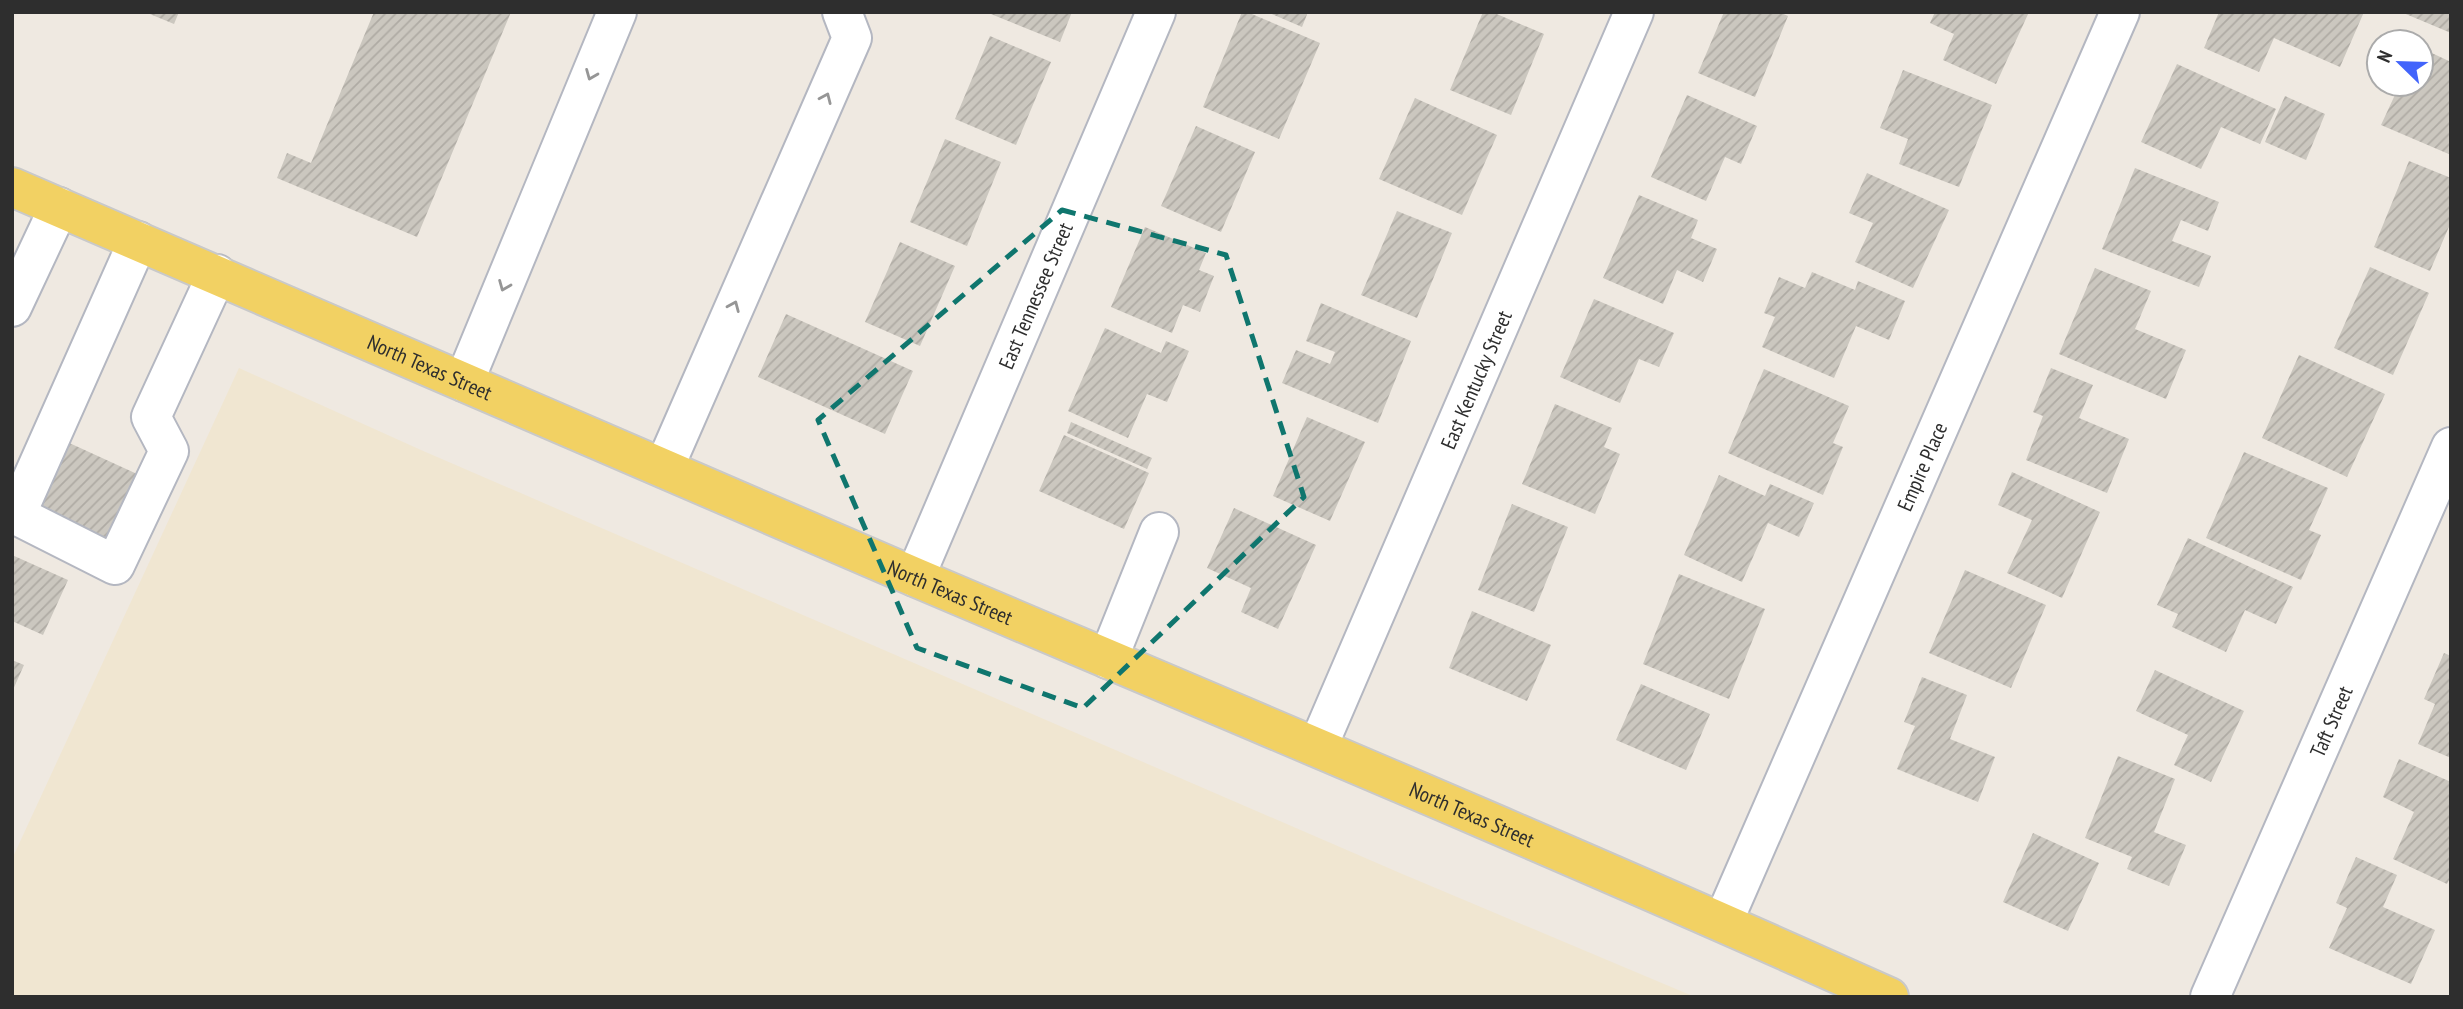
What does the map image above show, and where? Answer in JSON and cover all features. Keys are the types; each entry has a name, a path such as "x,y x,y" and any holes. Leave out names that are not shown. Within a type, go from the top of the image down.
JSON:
{"main road":[{"name":"North Texas Street","path":"12,187 915,577 1318,746 1889,997"}],"street":[{"path":"464,382 617,12"},
{"path":"664,468 852,38 842,12"},
{"name":"East Tennessee Street","path":"915,577 1156,12"},
{"name":"East Kentucky Street","path":"1318,746 1634,12"},
{"name":"Empire Place","path":"1723,922 2120,12"},
{"path":"12,307 59,207"},
{"path":"138,241 16,515 115,565 169,451 151,417 217,274"},
{"name":"Taft Street","path":"2210,997 2451,447"},
{"path":"1108,659 1159,532"}],"highlighted area":[{"path":"1062,210 1226,255 1304,497 1083,708 917,648 818,420"}],"shaded area":[{"path":"239,368 421,450 1400,873 1695,997 12,997 12,859"}],"building":[{"path":"145,12 179,12 174,24"},
{"path":"374,12 511,12 417,237 277,178 287,153 311,163"},
{"path":"986,12 1072,12 1060,42"},
{"path":"1242,12 1320,43 1279,139 1203,107"},
{"path":"1267,12 1308,12 1302,27"},
{"path":"1483,12 1492,12 1544,34 1511,115 1450,90"},
{"path":"1724,12 1779,12 1788,16 1755,97 1698,73"},
{"path":"1935,12 2029,12 1996,84 1943,60 1954,34 1930,23"},
{"path":"2219,12 2364,12 2340,67 2274,38 2259,72 2204,48"},
{"path":"2401,12 2451,12 2451,33"},
{"path":"990,36 1051,62 1016,145 955,119"},
{"path":"2435,55 2451,62 2451,155 2381,125 2394,98 2435,98"},
{"path":"2177,64 2276,109 2260,144 2221,127 2201,169 2141,142"},
{"path":"1903,70 1992,105 1959,187 1899,164 1908,139 1880,128"},
{"path":"1687,95 1757,126 1741,164 1725,157 1706,201 1651,177"},
{"path":"2285,96 2325,114 2306,160 2265,142"},
{"path":"1415,98 1497,135 1462,215 1379,179"},
{"path":"1196,126 1255,152 1221,232 1161,206"},
{"path":"945,139 1001,162 967,246 910,222"},
{"path":"2409,161 2451,178 2451,222 2430,271 2374,247"},
{"path":"2135,168 2219,202 2208,231 2181,220 2172,241 2211,256 2199,287 2102,249"},
{"path":"1867,173 1949,210 1913,288 1855,262 1873,223 1849,213"},
{"path":"1639,195 1698,220 1691,238 1717,249 1703,282 1677,270 1663,304 1603,278"},
{"path":"1397,211 1452,233 1417,318 1361,295"},
{"path":"1145,227 1206,253 1199,270 1214,276 1200,312 1183,305 1172,333 1111,307"},
{"path":"900,242 955,266 920,346 865,322"},
{"path":"2370,267 2429,293 2393,375 2334,348"},
{"path":"2095,268 2151,291 2135,329 2186,350 2166,399 2059,354"},
{"path":"1812,272 1855,290 1858,281 1905,301 1889,340 1856,326 1834,378 1762,347 1775,317 1764,313 1779,277 1805,288"},
{"path":"1594,299 1674,333 1659,367 1639,359 1620,403 1560,377"},
{"path":"1321,303 1411,341 1378,423 1282,383 1296,350 1330,364 1335,352 1306,341"},
{"path":"786,314 913,371 885,434 758,377"},
{"path":"1105,328 1161,353 1166,341 1189,351 1167,402 1147,394 1128,438 1068,411"},
{"path":"2299,355 2385,394 2347,477 2262,438"},
{"path":"2051,368 2093,385 2079,418 2129,439 2107,493 2026,460 2043,416 2033,412"},
{"path":"1764,369 1849,406 1833,443 1843,447 1823,495 1728,453"},
{"path":"1555,404 1612,428 1604,447 1620,454 1595,514 1522,484"},
{"path":"1307,417 1365,442 1330,521 1273,496"},
{"path":"1071,422 1152,458 1147,469 1067,433"},
{"path":"1064,435 1149,473 1124,529 1039,491"},
{"path":"65,441 148,479 114,551 32,512"},
{"path":"2244,452 2328,488 2309,530 2321,535 2301,580 2206,538"},
{"path":"2012,472 2100,512 2062,598 2007,573 2032,520 1998,505"},
{"path":"1719,475 1765,496 1770,484 1814,503 1799,537 1768,523 1742,582 1684,555"},
{"path":"1512,504 1568,527 1534,612 1478,590"},
{"path":"1234,508 1316,545 1278,629 1241,612 1251,588 1207,568"},
{"path":"2188,538 2293,587 2276,624 2245,610 2226,652 2172,627 2178,614 2157,605"},
{"path":"12,555 68,580 43,635 12,621"},
{"path":"1965,570 2046,605 2011,688 1929,653"},
{"path":"1679,574 1765,609 1729,699 1643,664"},
{"path":"1472,611 1551,645 1527,701 1449,668"},
{"path":"2444,653 2451,656 2451,758 2418,744 2435,704 2424,699"},
{"path":"12,660 24,665 12,692"},
{"path":"2155,670 2244,711 2211,782 2174,765 2188,735 2136,711"},
{"path":"1922,677 1967,695 1950,739 1995,757 1978,802 1897,769 1915,726 1904,722"},
{"path":"1641,684 1710,714 1686,770 1616,740"},
{"path":"2118,756 2175,779 2154,832 2186,845 2169,886 2127,869 2132,857 2085,838"},
{"path":"2399,759 2451,782 2451,876 2447,884 2393,859 2414,812 2383,797"},
{"path":"2033,833 2099,863 2068,931 2003,902"},
{"path":"2356,857 2397,875 2383,907 2435,930 2411,984 2329,948 2347,908 2336,903"}]}
